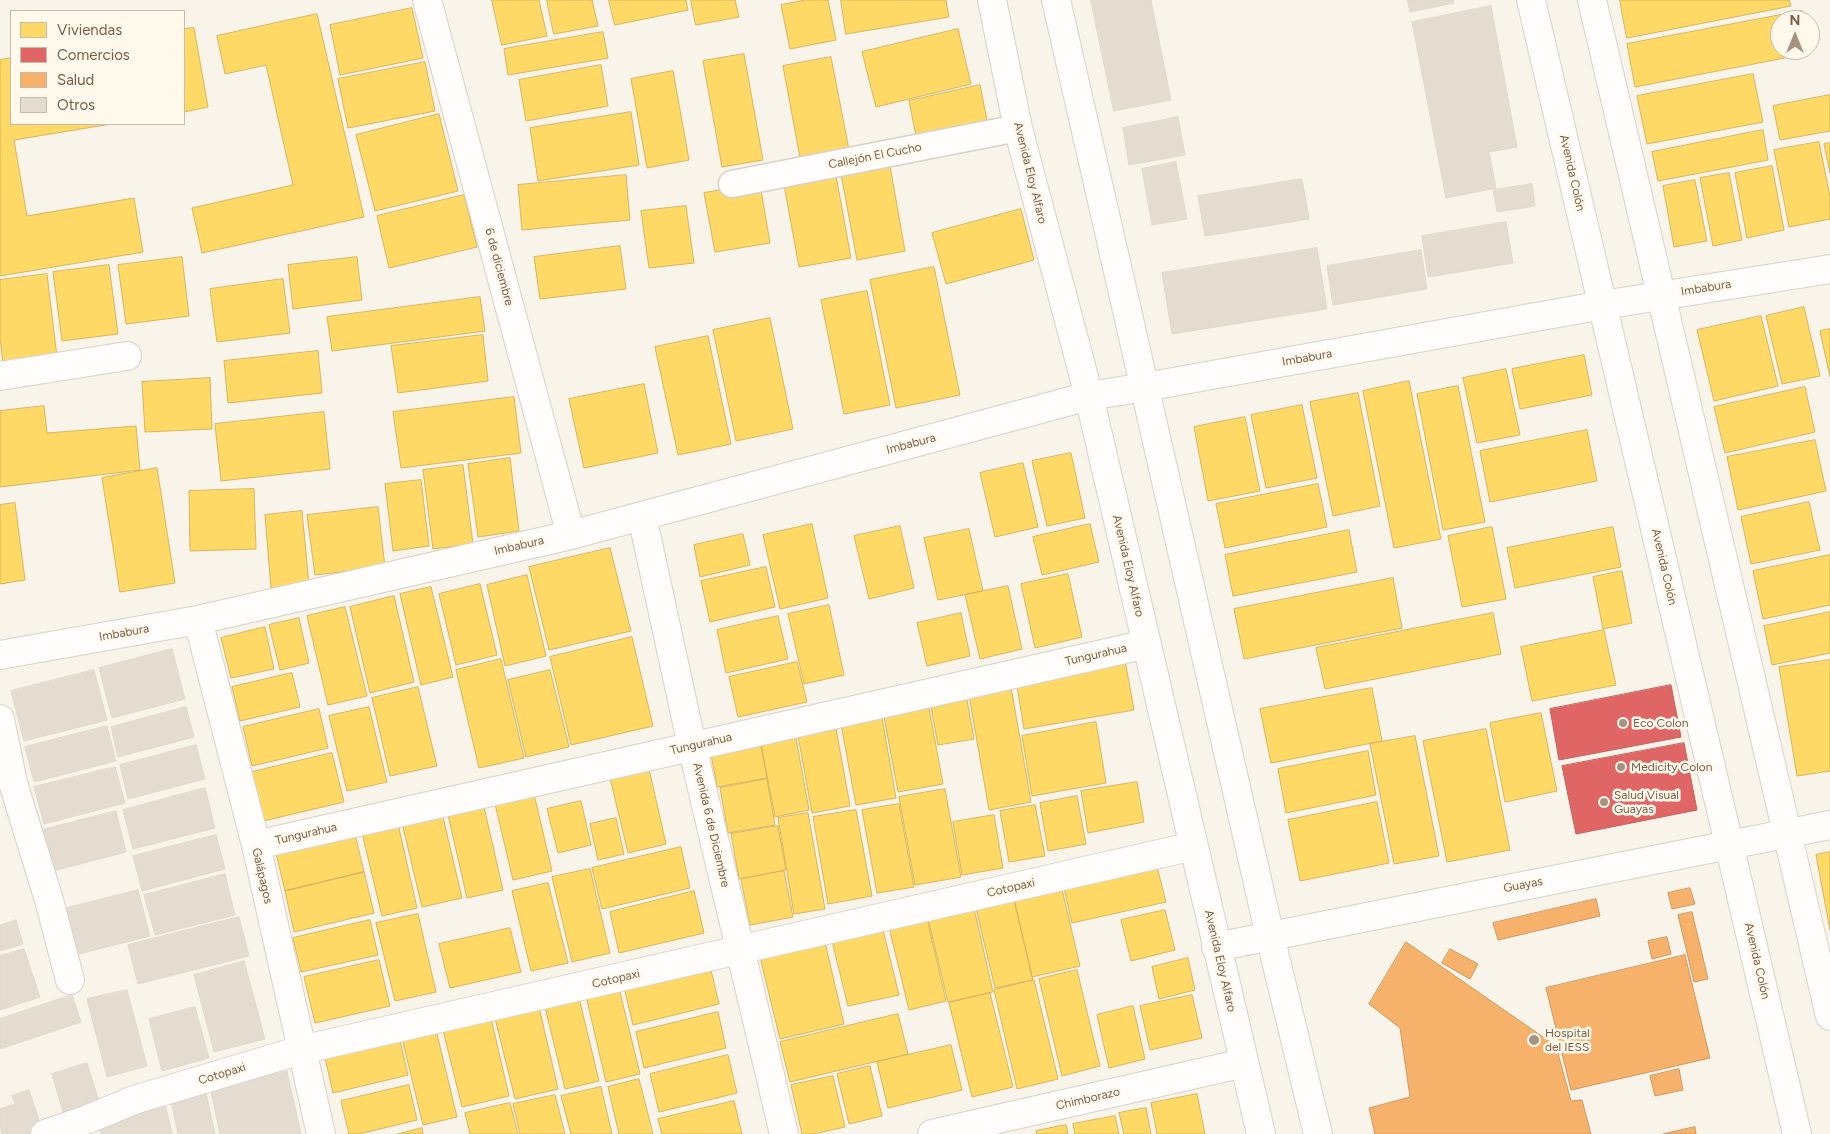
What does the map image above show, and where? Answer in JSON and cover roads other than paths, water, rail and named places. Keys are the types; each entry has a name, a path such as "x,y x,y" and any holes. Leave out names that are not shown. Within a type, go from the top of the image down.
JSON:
{"street":[{"name":"6 de diciembre","path":"427,0 571,535"},
{"name":"Avenida Eloy Alfaro","path":"992,0 1018,128 1088,396 1260,1134"},
{"path":"1056,0 1270,936 1318,1134"},
{"name":"Avenida Colón","path":"1531,0 1797,1134"},
{"path":"1592,0 1830,1016"},
{"name":"Callejón El Cucho","path":"732,184 1018,128"},
{"name":"Imbabura","path":"0,655 198,620 571,535 1088,396 1603,304 1830,269"},
{"path":"0,376 127,356"},
{"name":"Avenida 6 de Diciembre","path":"642,516 692,746 784,1134"},
{"name":"Galápagos","path":"198,620 256,845 321,1134"},
{"name":"Tungurahua","path":"256,845 1147,644"},
{"path":"0,719 13,783 49,900 70,980"},
{"name":"Guayas","path":"1216,947 1787,832 1830,825"},
{"name":"Cotopaxi","path":"45,1134 88,1127 134,1100 301,1050 1194,846"},
{"name":"Chimborazo","path":"932,1134 1244,1063"}],"place":[{"name":"Eco Colon","path":"1623,723"},
{"name":"Medicity Colon","path":"1621,767"},
{"name":"Salud Visual Guayas","path":"1604,802"},
{"name":"Hospital del IESS","path":"1534,1040"}]}
